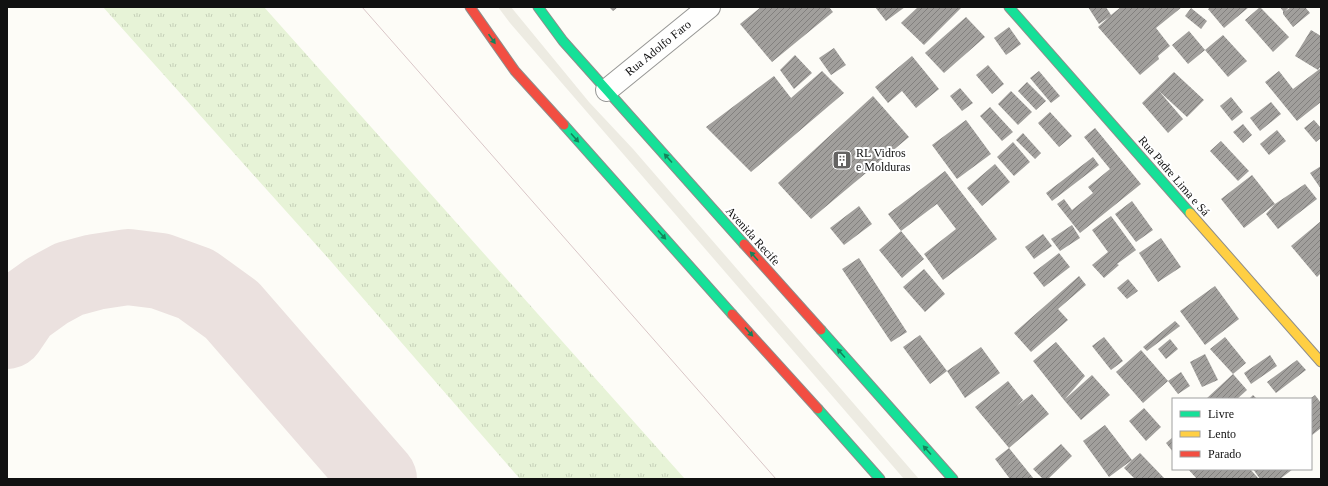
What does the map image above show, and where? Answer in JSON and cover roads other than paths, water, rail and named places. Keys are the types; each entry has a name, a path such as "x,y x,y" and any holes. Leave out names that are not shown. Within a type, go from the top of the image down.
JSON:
{"main road":[{"path":"470,7 515,71 880,479"},
{"name":"Avenida Recife","path":"538,7 562,41 953,479"},
{"name":"Rua Padre Lima e Sá","path":"1009,7 1321,362"}],"street":[{"name":"Rua Adolfo Faro","path":"607,90 709,7"}],"tram line":[{"path":"362,7 776,479"}],"place":[{"name":"RL Vidros e Molduras","path":"842,160"}]}
